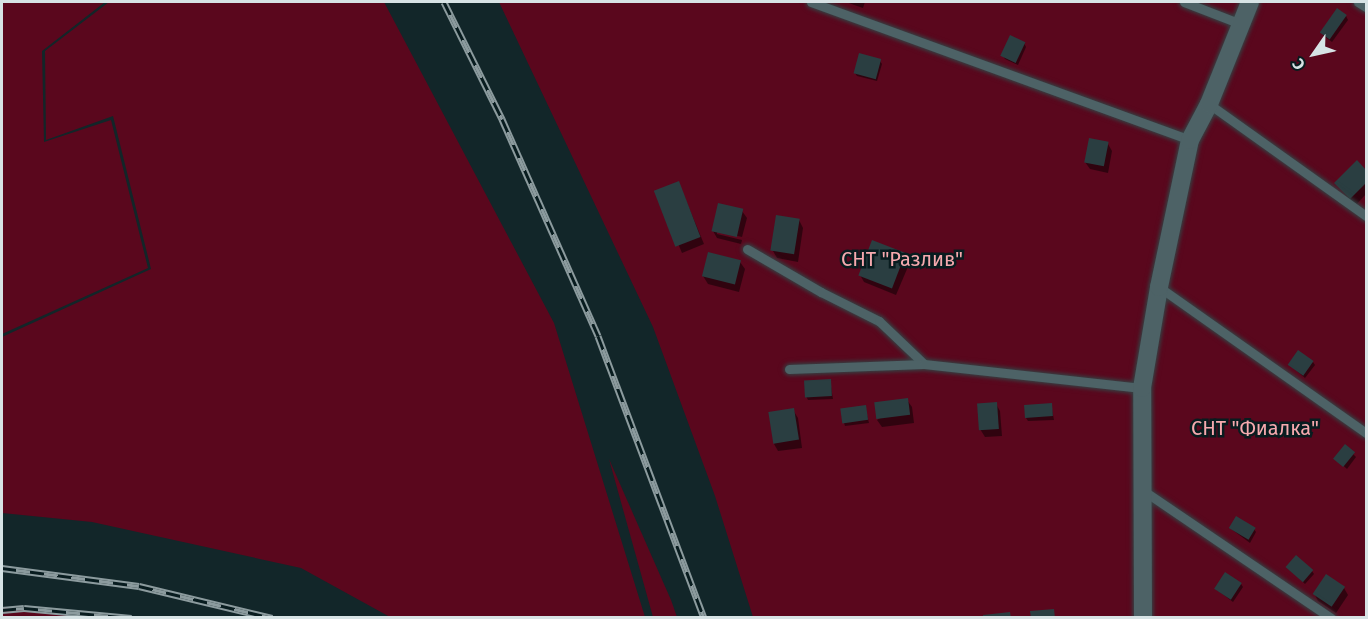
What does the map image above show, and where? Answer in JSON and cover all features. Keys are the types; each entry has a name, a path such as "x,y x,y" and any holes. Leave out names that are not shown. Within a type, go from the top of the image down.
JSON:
{"street":[{"path":"1143,618 1142,388 1159,287 1190,140 1209,104 1250,2"}],"lane":[{"path":"811,2 1190,140"},
{"path":"1184,2 1241,24"},
{"path":"1358,2 1366,7"},
{"path":"1209,104 1366,216"},
{"path":"747,249 821,292 879,321 924,364"},
{"path":"1159,287 1366,433"},
{"path":"789,369 924,364 1142,388"},
{"path":"1144,491 1330,618"}],"green space":[{"path":"2,2 105,2 42,51 44,142 111,120 148,268 2,334"},
{"path":"109,2 384,2 554,323 645,617 390,617 301,568 92,522 2,513 2,337 151,269 113,116 46,140 45,51"},
{"name":"СНТ \"Разлив\"","path":"499,2 1366,2 1366,617 753,617 715,496 653,327"},
{"path":"609,459 671,600 677,617 653,617"},
{"path":"2,608 85,617 2,617"}],"building":[{"path":"1337,8 1347,15 1330,39 1320,33"},
{"path":"1010,35 1025,42 1016,63 1000,56"},
{"path":"859,53 881,59 876,79 854,73"},
{"path":"1089,138 1109,142 1104,166 1084,163"},
{"path":"1357,160 1366,170 1366,183 1350,199 1334,183"},
{"path":"679,181 701,237 675,247 654,191"},
{"path":"718,203 743,209 737,237 711,231"},
{"path":"776,215 800,219 794,254 770,251"},
{"path":"872,240 906,253 892,288 858,275"},
{"path":"708,252 741,260 735,284 702,276"},
{"path":"1298,350 1314,361 1303,376 1288,365"},
{"path":"831,379 832,396 805,397 804,380"},
{"path":"908,398 910,415 876,419 874,402"},
{"path":"997,402 999,429 979,430 977,403"},
{"path":"1052,403 1053,416 1025,418 1024,405"},
{"path":"866,405 868,420 842,423 840,409"},
{"path":"794,408 799,440 773,444 768,412"},
{"path":"1345,444 1355,452 1343,467 1333,459"},
{"path":"1236,516 1256,528 1249,540 1229,528"},
{"path":"1296,555 1313,570 1303,582 1286,567"},
{"path":"1225,572 1242,583 1231,600 1214,589"},
{"path":"1326,574 1345,587 1332,607 1313,594"},
{"path":"1054,609 1055,618 1031,618 1030,611"},
{"path":"1010,612 1011,618 983,618 983,615"}],"railway":[{"path":"444,2 502,119 598,336 704,618"},
{"path":"2,568 139,586 272,618"},
{"path":"2,610 24,608 132,618"}],"park label":[{"name":"СНТ \"Фиалка\"","path":"1255,428"}]}
